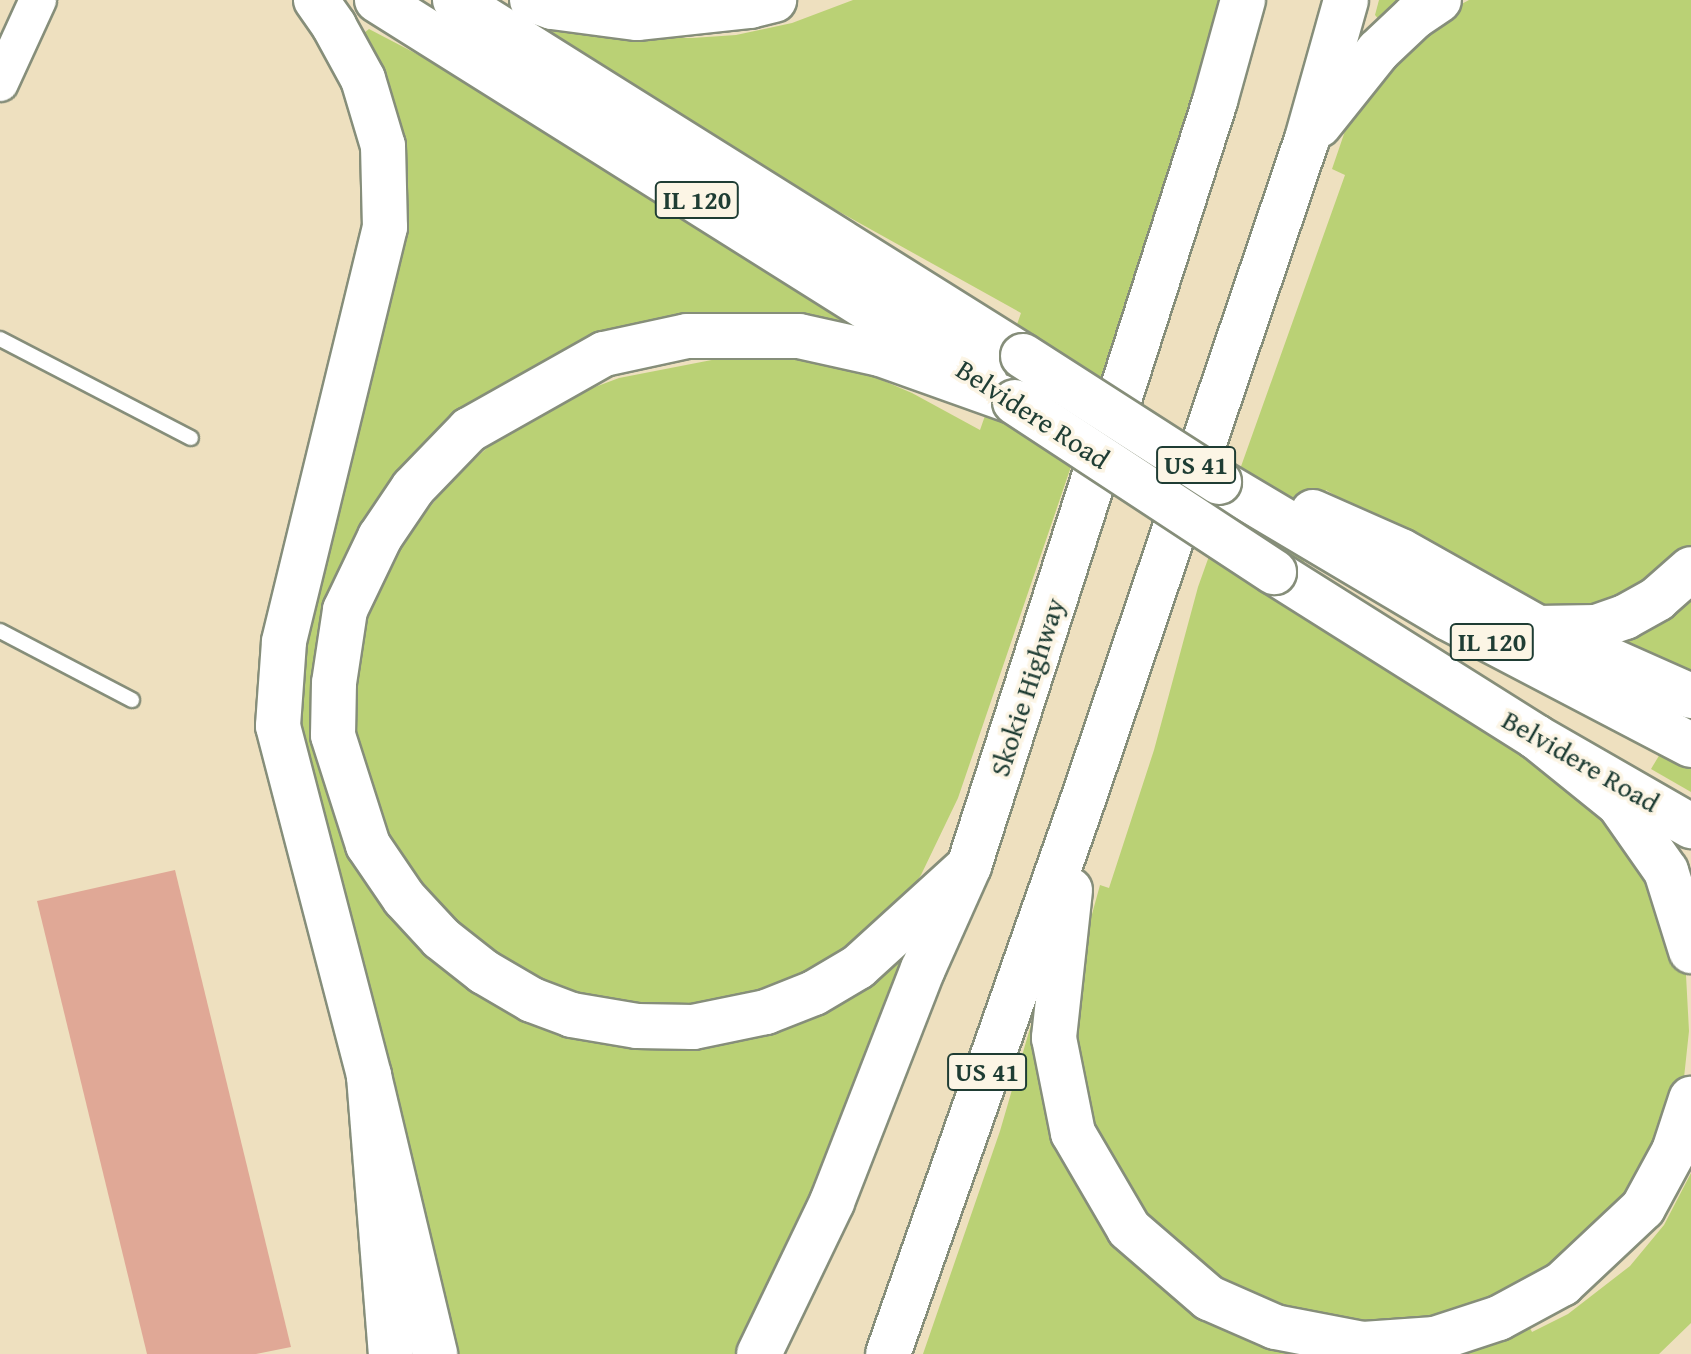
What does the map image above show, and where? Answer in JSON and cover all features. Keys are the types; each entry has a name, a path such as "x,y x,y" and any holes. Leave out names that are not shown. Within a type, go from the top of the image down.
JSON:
{"main road":[{"path":"316,0 363,79 383,146 385,227 284,642 278,726 369,1076 435,1354"},
{"name":"Belvidere Road","path":"377,0 1015,402 1274,572 1536,737 1691,826"},
{"name":"Belvidere Road","path":"455,0 1219,482 1299,519"},
{"path":"532,0 552,7 637,18 750,6 774,0"},
{"name":"Skokie Highway","path":"759,1354 832,1202 923,969 969,866 1215,101 1243,0"},
{"name":"US 41","path":"888,1354 1086,791 1307,139 1346,0"},
{"path":"1307,139 1378,51 1414,17 1439,0"},
{"path":"969,866 858,967 814,993 766,1012 693,1027 637,1026 572,1015 532,1000 484,972 441,938 404,898 368,845 333,735 334,683 345,610 380,537 413,488 469,430 604,354 687,336 799,336 880,354 1015,402"},
{"path":"1299,519 1401,551 1538,628 1691,696"},
{"name":"IL 120","path":"1299,519 1448,618 1691,745"},
{"path":"1538,628 1596,627 1625,617 1657,599 1691,569"},
{"path":"1536,737 1619,804 1666,871 1691,951"},
{"path":"1086,791 1054,1038 1073,1133 1129,1229 1209,1298 1275,1327 1363,1344 1435,1339 1499,1318 1562,1284 1643,1208 1674,1151 1691,1099"},
{"path":"369,1076 391,1354"}],"street":[{"path":"0,83 38,0"}],"lane":[{"path":"0,339 191,438"},
{"path":"0,631 132,700"}],"green space":[{"path":"853,0 1222,0 1136,276 958,798 921,875 903,901 857,948 739,1008 609,1013 487,961 397,866 354,732 356,665 366,622 382,576 411,530 448,485 491,444 587,390 619,378 722,358 785,358 823,362 870,375 912,393 980,430 1021,313 696,132 521,24 524,16 601,36 692,38 736,35 792,23"},
{"path":"1379,0 1411,0 1381,22 1375,15"},
{"path":"1469,0 1691,0 1691,546 1675,565 1622,602 1544,610 1443,560 1326,490 1289,610 1572,781 1642,862 1674,933 1686,975 1689,1031 1683,1087 1662,1147 1585,1254 1436,1329 1275,1316 1173,1252 1099,1150 1072,1061 1080,958 1100,885 1109,888 1154,750 1198,587 1345,175 1332,169 1345,131 1366,92 1456,7"},
{"path":"369,29 520,108 904,347 841,334 570,361 353,571 348,832 595,1039 900,955 902,958 862,1086 746,1354 456,1354 300,740 299,696 314,602 399,253 382,77 364,33"},
{"path":"1691,589 1691,679 1598,637"},
{"path":"1660,754 1691,769 1691,792 1651,769"},
{"path":"1061,922 1070,1166 1098,1219 1132,1260 1309,1354 923,1354 1000,1131"},
{"path":"1691,1173 1691,1323 1659,1354 1451,1354 1528,1324 1532,1332 1568,1314 1630,1266 1664,1225"}],"building":[{"path":"175,870 291,1347 256,1354 147,1354 37,901"}]}
